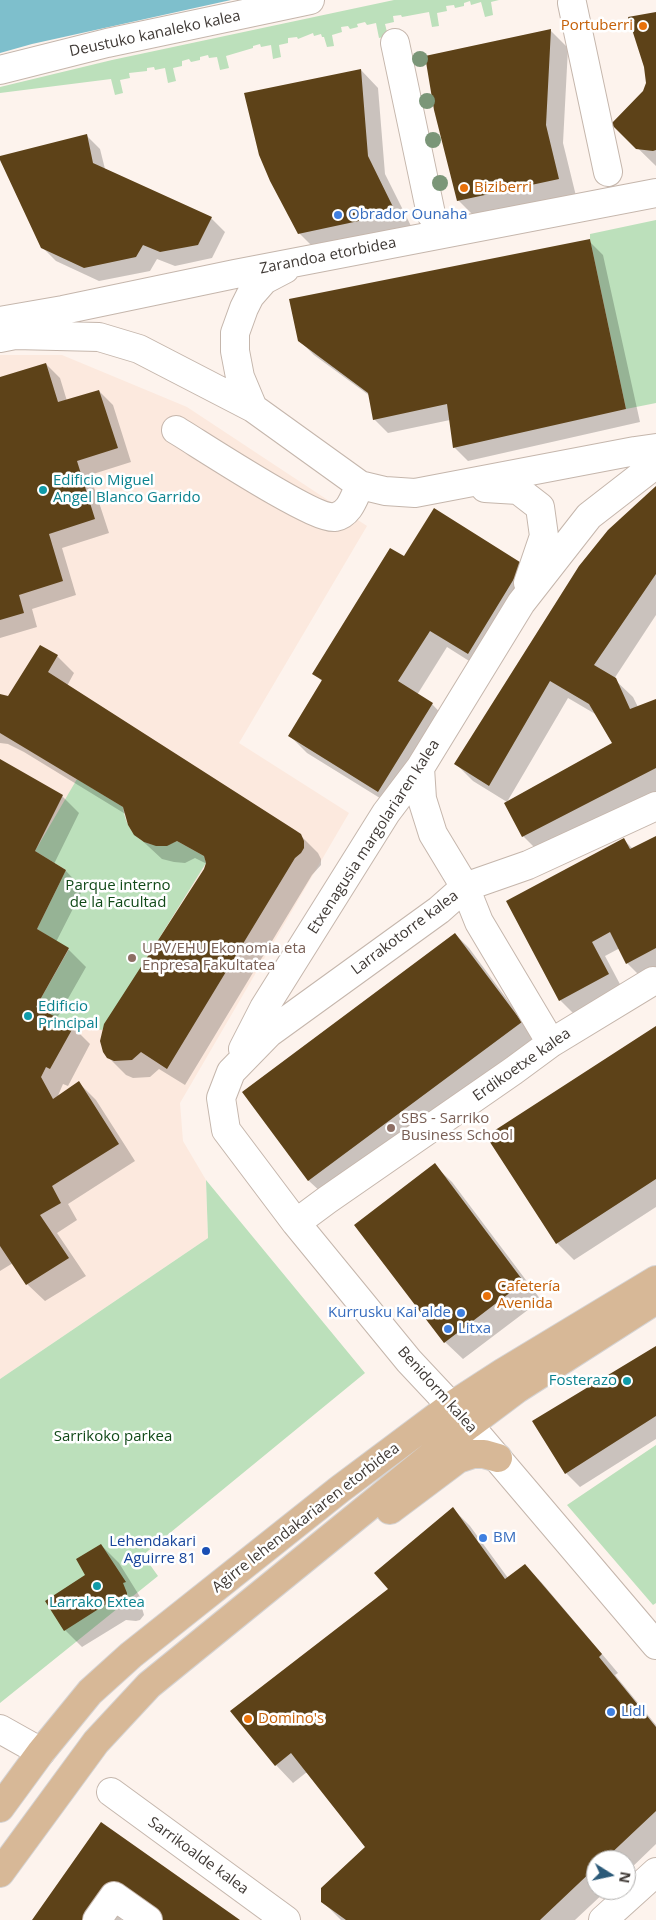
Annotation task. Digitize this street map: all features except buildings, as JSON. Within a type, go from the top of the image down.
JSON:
[{"type":"main road","name":"Agirre lehendakariaren etorbidea","points":[[0,1873],[96,1742],[149,1685],[357,1514],[502,1372],[656,1280]]},
{"type":"main road","name":"Agirre lehendakariaren etorbidea","points":[[0,1808],[41,1752],[90,1692],[131,1655],[340,1489],[460,1415],[517,1389],[656,1300]]},
{"type":"main road","name":"Agirre lehendakariaren etorbidea","points":[[357,1514],[386,1513],[458,1459],[473,1454],[484,1454],[498,1458]]},
{"type":"street","name":"Deustuko kanaleko kalea","points":[[0,70],[107,43],[310,0]]},
{"type":"street","points":[[572,3],[608,172]]},
{"type":"street","points":[[395,43],[431,214]]},
{"type":"street","name":"Zarandoa etorbidea","points":[[0,321],[656,193]]},
{"type":"street","points":[[253,408],[240,377],[235,351],[235,333],[244,308],[264,280],[295,263]]},
{"type":"street","name":"Etxenagusia margolariaren kalea","points":[[0,338],[24,335],[99,337],[140,349],[253,408],[360,485],[385,491],[414,493],[656,448]]},
{"type":"street","points":[[176,430],[297,503],[324,516],[336,517],[349,509],[360,485]]},
{"type":"street","name":"Etxenagusia margolariaren kalea","points":[[231,1072],[269,1000],[386,813],[420,768],[522,603],[590,516],[656,464]]},
{"type":"street","name":"Etxenagusia margolariaren kalea","points":[[454,486],[518,490],[540,507],[544,536],[522,603]]},
{"type":"street","points":[[420,768],[422,799],[433,834],[465,887],[479,922],[551,1043]]},
{"type":"street","name":"Larrakotorre kalea","points":[[226,1130],[221,1098],[231,1072],[268,1033],[439,910],[465,887],[528,865],[656,806]]},
{"type":"street","name":"Erdikoetxe kalea","points":[[296,1223],[514,1072],[551,1043],[653,981]]},
{"type":"street","name":"Benidorm kalea","points":[[226,1130],[296,1223],[409,1361],[498,1458],[656,1645]]},
{"type":"street","points":[[0,1729],[41,1752]]},
{"type":"street","name":"Sarrikoalde kalea","points":[[111,1792],[286,1920]]},
{"type":"street","points":[[603,1920],[656,1872]]},
{"type":"street","points":[[97,1920],[114,1896],[148,1920]]},
{"type":"shaded area","name":"UPV/EHU Ekonomia eta Enpresa Fakultatea","points":[[0,355],[62,355],[187,407],[367,526],[239,743],[349,813],[180,1103],[183,1141],[206,1180],[208,1238],[0,1379]]},
{"type":"green space","points":[[394,0],[499,0],[491,2],[493,15],[485,17],[481,2],[471,5],[470,1],[464,3],[464,6],[455,8],[454,5],[446,6],[447,11],[437,13],[439,26],[432,27],[429,12],[402,17],[401,15],[393,16],[394,22],[385,24],[388,36],[379,38],[376,23],[367,25],[365,22],[357,24],[358,27],[350,29],[348,26],[341,27],[342,32],[332,35],[334,46],[327,47],[321,34],[314,36],[313,33],[298,39],[297,37],[288,38],[288,43],[279,45],[281,57],[273,59],[271,45],[261,47],[260,44],[226,56],[229,68],[220,70],[217,57],[209,58],[208,55],[200,57],[200,60],[191,62],[189,59],[182,61],[182,66],[173,68],[176,81],[168,83],[165,68],[155,70],[154,67],[147,68],[147,71],[129,73],[130,78],[120,80],[123,93],[115,95],[111,79],[0,93],[0,87],[112,60]]},
{"type":"green space","points":[[656,220],[656,403],[626,409],[590,234]]},
{"type":"green space","name":"Parque interno de la Facultad","points":[[77,779],[123,807],[129,826],[141,840],[149,844],[158,845],[177,841],[204,856],[206,863],[102,1030],[74,1026],[36,1007],[69,949],[37,929],[66,870],[35,851]]},
{"type":"green space","name":"Sarrikoko parkea","points":[[206,1180],[365,1373],[143,1555],[158,1576],[0,1703],[0,1379],[208,1238]]},
{"type":"green space","points":[[656,1445],[656,1603],[653,1605],[567,1505]]},
{"type":"water","points":[[0,0],[231,0],[32,44],[0,53]]},
{"type":"place","name":"Portuberri","points":[[643,26]]},
{"type":"place","name":"Biziberri","points":[[464,188]]},
{"type":"place","name":"Obrador Ounaha","points":[[338,215]]},
{"type":"place","name":"Edificio Miguel Angel Blanco Garrido","points":[[43,490]]},
{"type":"place","name":"UPV/EHU Ekonomia eta Enpresa Fakultatea","points":[[132,958]]},
{"type":"place","name":"Edificio Principal","points":[[28,1016]]},
{"type":"place","name":"SBS - Sarriko Business School","points":[[391,1128]]},
{"type":"place","name":"Cafetería Avenida","points":[[487,1296]]},
{"type":"place","name":"Kurrusku Kai alde","points":[[461,1313]]},
{"type":"place","name":"Litxa","points":[[448,1329]]},
{"type":"place","name":"Fosterazo","points":[[627,1381]]},
{"type":"place","name":"BM","points":[[483,1538]]},
{"type":"place","name":"Lehendakari Aguirre 81","points":[[206,1551]]},
{"type":"place","name":"Larrako Extea","points":[[97,1586]]},
{"type":"place","name":"Lidl","points":[[611,1712]]},
{"type":"place","name":"Domino's","points":[[248,1719]]}]
